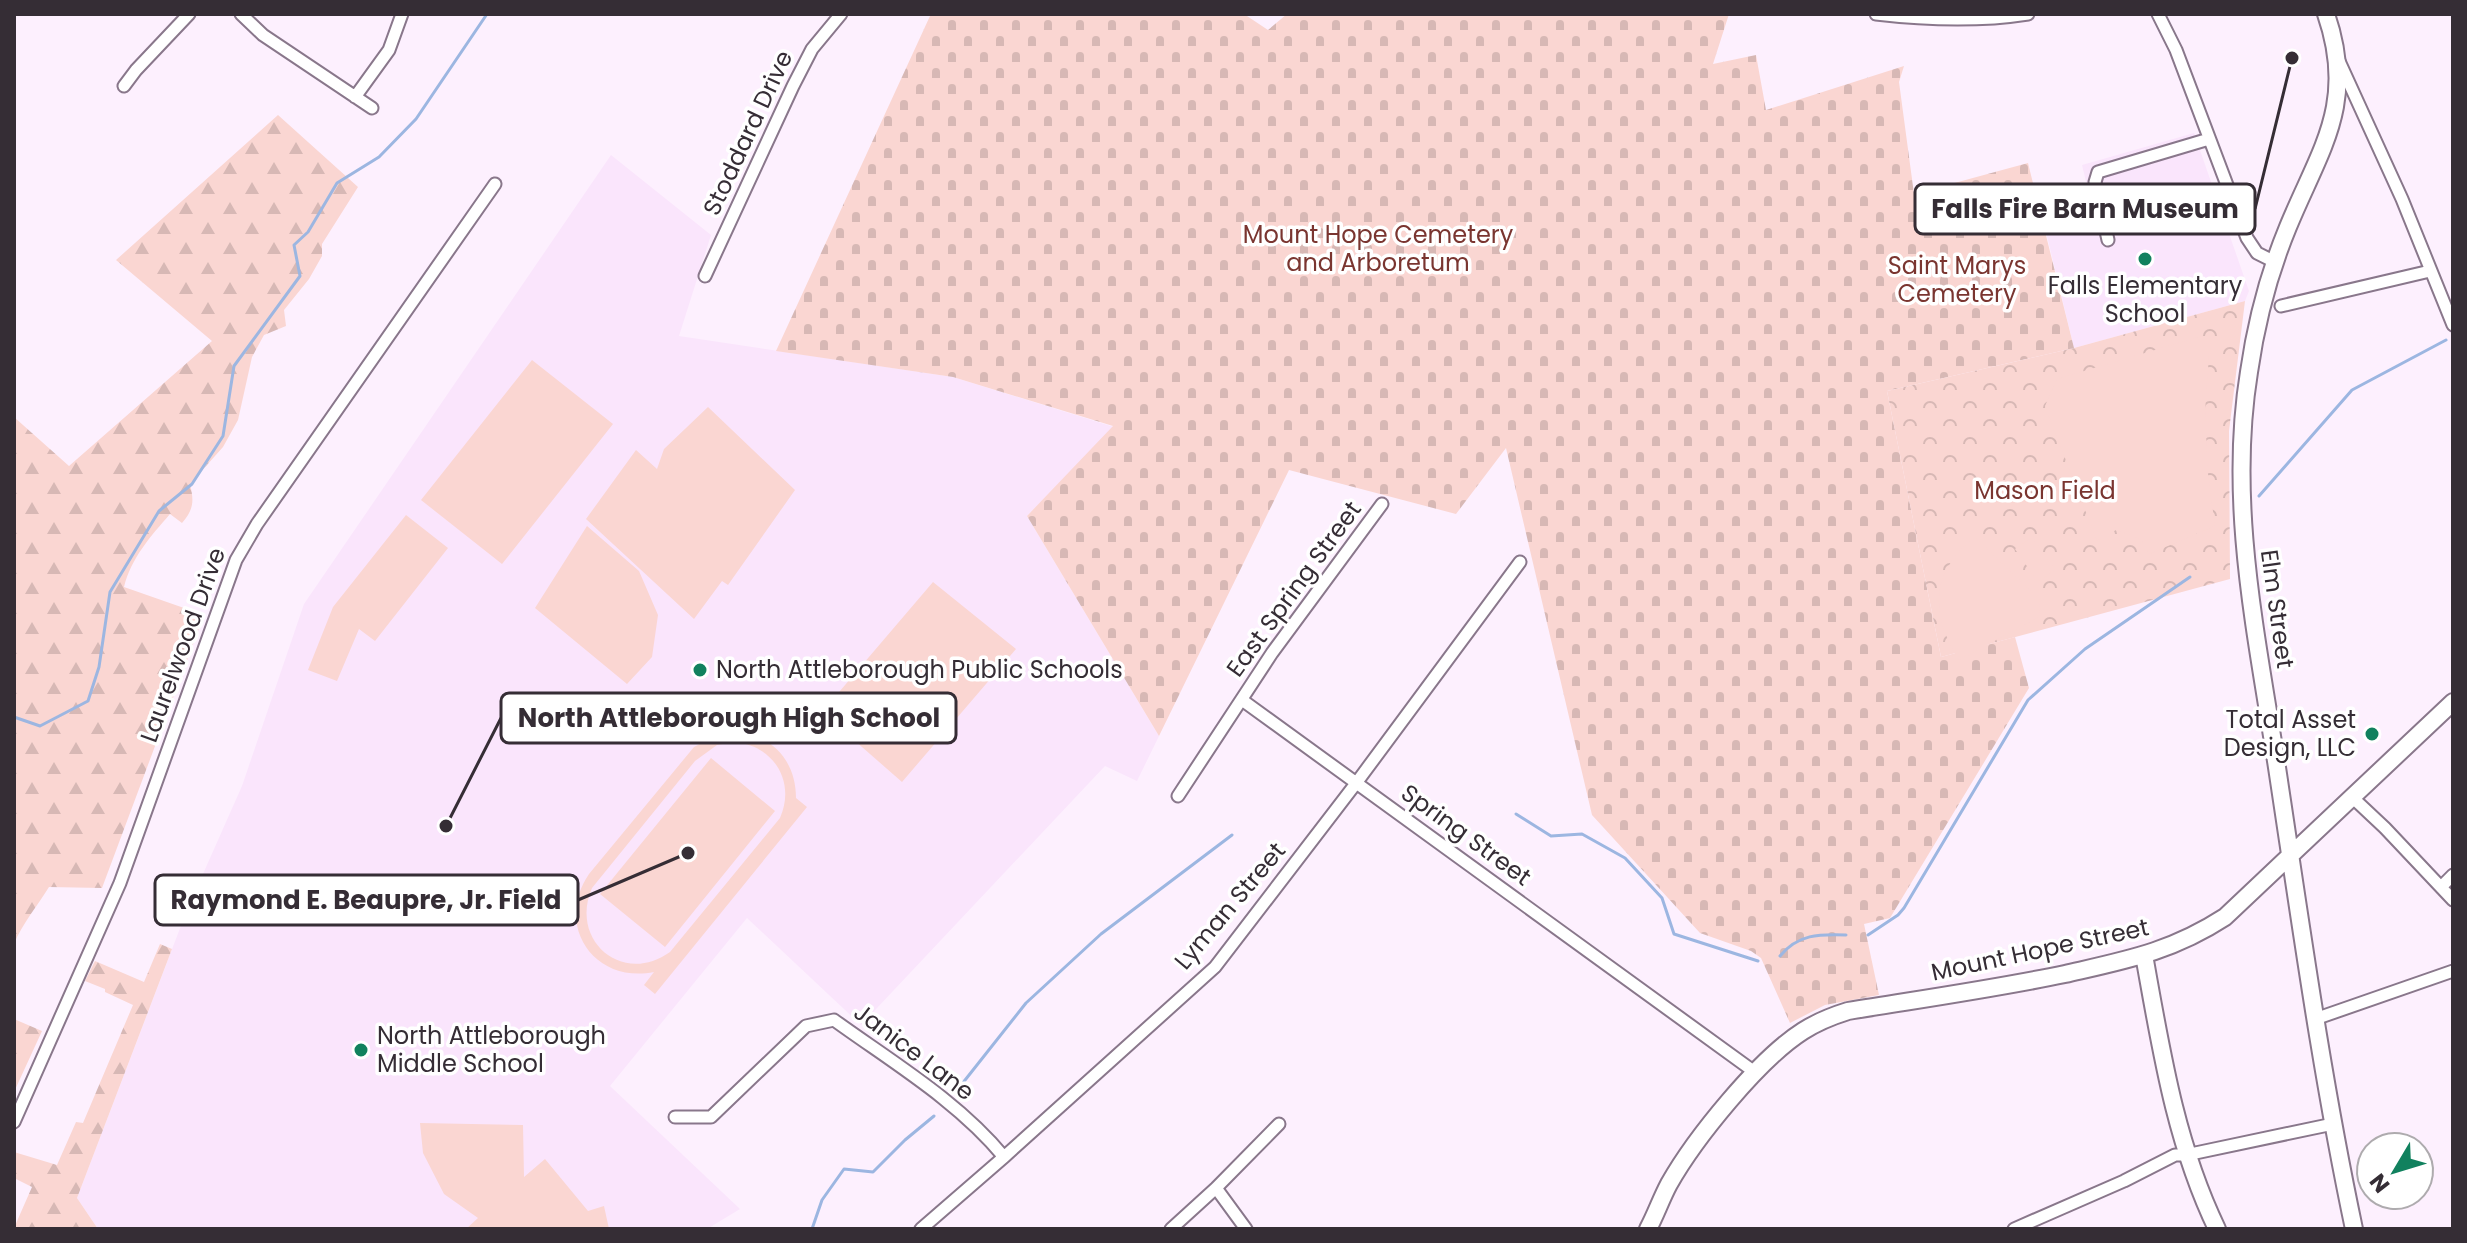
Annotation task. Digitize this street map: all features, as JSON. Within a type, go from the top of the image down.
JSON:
[{"type":"street","points":[[124,86],[189,14]]},
{"type":"street","points":[[241,14],[263,35],[372,108]]},
{"type":"street","points":[[355,97],[389,50],[402,14]]},
{"type":"street","name":"Stoddard Drive","points":[[705,276],[812,49],[841,14]]},
{"type":"street","points":[[1876,14],[1944,20],[2028,14]]},
{"type":"street","points":[[2158,14],[2176,50],[2247,238],[2257,253],[2275,262]]},
{"type":"street","name":"Elm Street","points":[[2326,14],[2335,52],[2338,90],[2333,121],[2324,151],[2287,229],[2262,309],[2242,425],[2241,490],[2244,553],[2290,857],[2333,1124],[2354,1229]]},
{"type":"street","points":[[2335,52],[2364,113],[2453,325]]},
{"type":"street","points":[[2108,240],[2095,182],[2098,172],[2209,139]]},
{"type":"street","name":"Laurelwood Drive","points":[[14,1122],[120,883],[240,551],[495,184]]},
{"type":"street","points":[[2281,306],[2430,271]]},
{"type":"street","name":"East Spring Street","points":[[1242,700],[1272,653],[1382,504]]},
{"type":"street","name":"Lyman Street","points":[[921,1229],[1215,967],[1520,562]]},
{"type":"street","points":[[1178,796],[1242,700]]},
{"type":"street","name":"Spring Street","points":[[1242,700],[1756,1073]]},
{"type":"street","name":"Mount Hope Street","points":[[1648,1229],[1669,1185],[1707,1129],[1756,1073],[1801,1032],[1824,1019],[1848,1011],[2037,980],[2144,955],[2196,936],[2225,917],[2453,702]]},
{"type":"street","points":[[2352,797],[2453,900]]},
{"type":"street","points":[[2441,887],[2453,875]]},
{"type":"street","points":[[2144,955],[2186,1155],[2217,1229]]},
{"type":"street","points":[[2315,1019],[2453,971]]},
{"type":"street","name":"Janice Lane","points":[[675,1117],[711,1117],[806,1026],[834,1020],[956,1108],[992,1141],[1004,1157]]},
{"type":"street","points":[[1171,1229],[1279,1124]]},
{"type":"street","points":[[2014,1229],[2175,1155],[2333,1124]]},
{"type":"street","points":[[1216,1188],[1246,1229]]},
{"type":"shaded area","name":"Falls Elementary School","points":[[2194,133],[2249,291],[2245,301],[2074,348],[2045,228],[2094,215],[2082,165]]},
{"type":"shaded area","name":"North Attleborough Public Schools","points":[[611,155],[711,235],[679,336],[953,377],[1114,427],[1027,516],[1159,736],[1137,781],[1105,766],[861,1025],[747,918],[610,1086],[740,1209],[707,1229],[98,1229],[77,1198],[187,910],[242,786],[304,604]]},
{"type":"green space","name":"Mount Hope Cemetery and Arboretum","points":[[1244,14],[1268,30],[1287,14],[1729,14],[1713,64],[1756,55],[1766,110],[1904,66],[1899,82],[1914,194],[2028,163],[2074,348],[1887,391],[1941,657],[2015,637],[2029,688],[1890,918],[1864,924],[1879,995],[1825,1005],[1790,1023],[1761,958],[1751,951],[1700,933],[1592,815],[1506,448],[1456,514],[1289,470],[1159,736],[1027,516],[1113,426],[953,377],[776,351],[930,16]]},
{"type":"green space","points":[[278,115],[358,187],[322,244],[322,256],[309,279],[284,310],[286,326],[264,335],[252,357],[238,420],[223,447],[190,484],[192,500],[189,513],[182,523],[170,514],[142,548],[127,576],[124,587],[204,615],[102,888],[49,887],[14,944],[14,417],[69,466],[212,341],[116,260]]},
{"type":"green space","name":"Mason Field","points":[[2245,301],[2229,431],[2230,579],[1941,657],[1887,391],[2074,348]]},
{"type":"green space","points":[[2202,336],[2209,354],[2205,412],[2208,474],[2215,526],[2149,554],[2141,539],[2116,530],[2097,541],[2045,406],[2057,379]]},
{"type":"green space","points":[[532,360],[613,424],[502,564],[421,500]]},
{"type":"green space","points":[[708,407],[795,490],[728,585],[722,581],[694,619],[586,519],[636,450],[657,469],[664,449]]},
{"type":"green space","points":[[406,515],[448,548],[375,641],[359,629],[337,681],[308,670],[333,607]]},
{"type":"green space","points":[[587,526],[639,571],[658,615],[652,657],[627,684],[535,608]]},
{"type":"green space","points":[[1975,537],[2040,600],[2039,617],[1959,660],[1943,626],[1939,594],[1949,565]]},
{"type":"green space","points":[[2032,537],[2055,570],[2038,582],[2015,549]]},
{"type":"green space","points":[[933,582],[1016,649],[902,782],[822,712]]},
{"type":"green space","points":[[721,733],[753,735],[774,747],[788,764],[796,798],[807,807],[655,994],[644,985],[654,972],[633,973],[614,969],[598,960],[586,947],[578,931],[576,913],[579,893],[589,874],[694,747]],"holes":[[[734,742],[748,745],[770,758],[783,779],[784,805],[780,818],[670,952],[652,961],[635,964],[619,961],[605,953],[594,941],[588,925],[587,907],[592,888],[695,761],[717,745]]]},
{"type":"green space","points":[[711,758],[775,811],[665,947],[600,894]]},
{"type":"green space","points":[[160,944],[172,949],[77,1198],[98,1229],[14,1228],[32,1187],[14,1178],[14,1152],[57,1165],[76,1122],[83,1123],[133,1005],[85,981],[95,961],[144,982]]},
{"type":"green space","points":[[14,1019],[42,1031],[14,1092]]},
{"type":"green space","points":[[420,1123],[523,1125],[524,1177],[545,1159],[588,1211],[604,1206],[609,1229],[466,1229],[478,1218],[444,1194],[423,1153]]},
{"type":"waterway","points":[[14,717],[40,726],[88,701],[99,667],[110,592],[159,511],[192,484],[223,436],[234,366],[300,276],[294,245],[308,232],[337,183],[379,157],[416,119],[487,14]]},
{"type":"waterway","points":[[2259,496],[2352,390],[2446,340]]},
{"type":"waterway","points":[[1868,935],[1904,908],[2028,700],[2085,649],[2190,577]]},
{"type":"waterway","points":[[1516,814],[1551,836],[1582,834],[1625,858],[1662,898],[1674,934],[1758,961]]},
{"type":"waterway","points":[[958,1089],[1026,1003],[1101,934],[1232,835]]},
{"type":"waterway","points":[[1780,956],[1802,939],[1846,935]]},
{"type":"waterway","points":[[812,1229],[822,1200],[844,1169],[873,1172],[934,1116]]},
{"type":"place","name":"Falls Fire Barn Museum","points":[[2292,58]]},
{"type":"place","name":"Falls Elementary School","points":[[2145,259]]},
{"type":"place","name":"North Attleborough Public Schools","points":[[700,670]]},
{"type":"place","name":"Total Asset Design, LLC","points":[[2372,734]]},
{"type":"place","name":"North Attleborough High School","points":[[446,826]]},
{"type":"place","name":"Raymond E. Beaupre, Jr. Field","points":[[688,853]]},
{"type":"place","name":"North Attleborough Middle School","points":[[361,1050]]},
{"type":"park label","name":"Saint Marys Cemetery","points":[[1957,280]]}]
